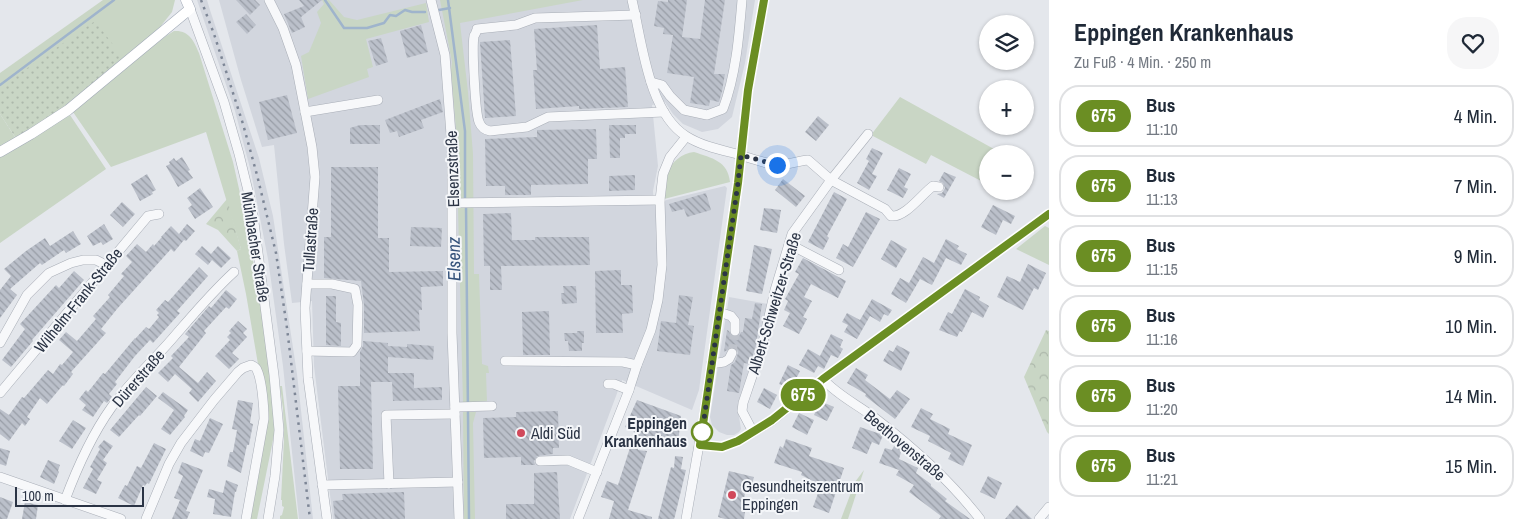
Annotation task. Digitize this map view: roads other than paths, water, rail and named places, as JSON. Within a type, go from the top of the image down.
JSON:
[{"type":"main road","points":[[0,152],[68,110],[188,4]]},
{"type":"street","name":"Tullastraße","points":[[269,0],[283,28],[296,65],[312,147],[315,177],[305,308],[308,378],[327,519]]},
{"type":"street","name":"Elsenzstraße","points":[[431,0],[445,55],[452,148],[452,334],[458,409],[458,519]]},
{"type":"street","points":[[651,82],[662,85],[684,110],[707,115],[723,109],[729,95],[738,44],[742,0]]},
{"type":"street","points":[[686,519],[700,445],[738,183],[748,90],[764,0]]},
{"type":"street","points":[[635,1],[643,54],[651,82],[664,112],[675,127],[686,137],[709,147],[777,165],[808,160],[831,180],[885,210],[891,216],[896,217],[903,214],[924,192],[934,186],[939,187]]},
{"type":"street","name":"Mühlbacher Straße","points":[[188,4],[224,102],[252,207],[278,407],[278,454],[269,519]]},
{"type":"street","points":[[636,15],[535,18],[516,25],[477,29],[474,36],[474,52],[479,123],[484,130],[490,132],[527,127],[548,117],[664,112]]},
{"type":"street","points":[[305,112],[378,100]]},
{"type":"street","name":"Albert-Schweitzer-Straße","points":[[753,432],[742,411],[743,404],[762,346],[775,290],[792,234],[831,180],[868,134]]},
{"type":"street","points":[[578,519],[651,330],[658,300],[662,265],[660,200],[663,174],[670,157],[686,137]]},
{"type":"street","points":[[453,203],[660,200]]},
{"type":"street","name":"Wilhelm-Frank-Straße","points":[[0,393],[4,383],[148,216],[159,214]]},
{"type":"street","points":[[700,445],[722,447],[738,441],[772,420],[823,379],[1049,214]]},
{"type":"street","points":[[789,244],[839,270]]},
{"type":"street","points":[[0,343],[28,295],[49,273],[83,260],[96,260],[106,265]]},
{"type":"street","name":"Dürerstraße","points":[[65,500],[79,463],[112,408],[234,272]]},
{"type":"street","points":[[307,284],[332,284],[355,289],[358,305],[357,345],[352,352],[307,351]]},
{"type":"street","points":[[719,312],[731,316],[735,321],[735,331]]},
{"type":"street","points":[[711,364],[724,362],[729,359],[732,353]]},
{"type":"street","points":[[505,361],[623,362],[637,365]]},
{"type":"street","points":[[146,519],[169,464],[181,443],[214,400],[238,372],[247,366],[254,367],[258,372],[264,414],[246,519]]},
{"type":"street","name":"Beethovenstraße","points":[[823,379],[831,388],[873,416],[913,448],[966,500],[980,519]]},
{"type":"street","points":[[608,384],[614,384],[629,390]]},
{"type":"street","points":[[389,484],[386,415],[492,406]]},
{"type":"street","points":[[540,461],[568,460],[597,472]]},
{"type":"street","points":[[0,477],[121,519]]},
{"type":"street","points":[[322,486],[458,482]]},
{"type":"street","points":[[1039,519],[1049,507]]},
{"type":"waterway","points":[[0,85],[114,0]]},
{"type":"waterway","points":[[325,0],[344,28],[367,28],[384,23],[390,15],[396,16],[405,10],[425,12]]},
{"type":"waterway","name":"Elsenz","points":[[448,0],[465,131],[465,200]]},
{"type":"waterway","points":[[439,10],[450,8]]},
{"type":"waterway","name":"Elsenz","points":[[466,205],[469,519]]},
{"type":"tunnel","points":[[732,353],[735,331]]},
{"type":"railway","points":[[201,0],[243,124],[276,253],[310,519]]},
{"type":"place","name":"Eppingen Krankenhaus","points":[[702,432]]},
{"type":"place","name":"Aldi Süd","points":[[521,433]]},
{"type":"place","name":"Gesundheitszentrum Eppingen","points":[[732,495]]}]
